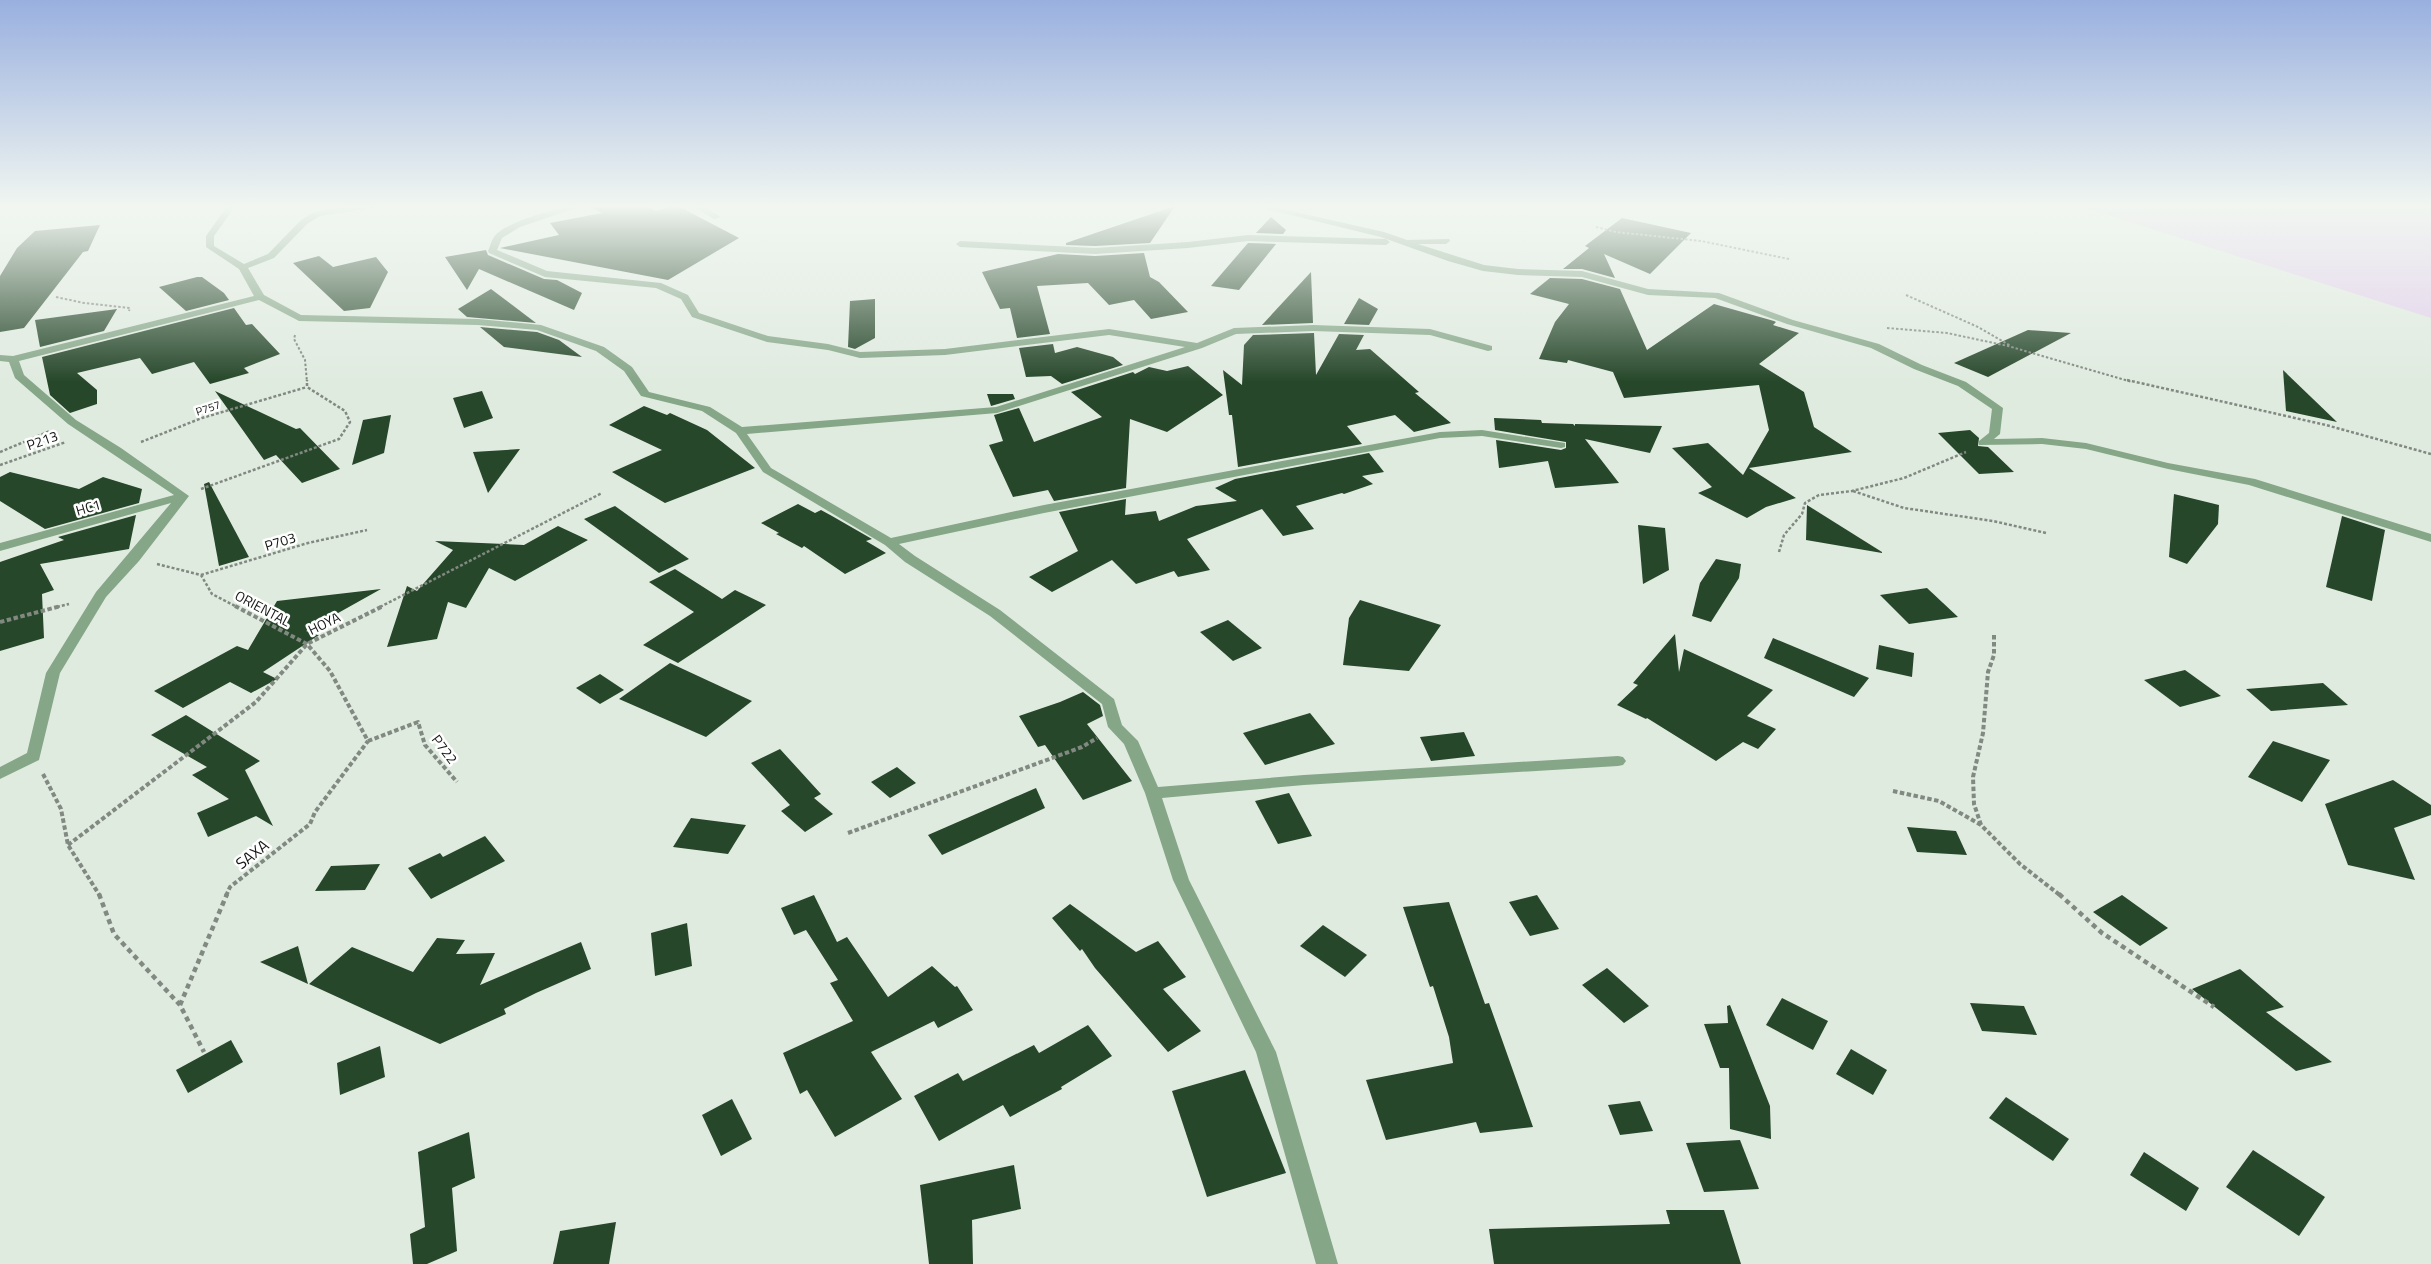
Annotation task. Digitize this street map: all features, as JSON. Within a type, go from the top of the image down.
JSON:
[{"type":"street","points":[[238,264],[243,267],[260,297],[299,318],[478,322],[538,327],[600,349],[628,369],[645,394],[706,409],[740,432],[767,470],[890,542],[910,559],[995,613],[1109,702],[1114,727],[1130,741],[1153,793],[1181,880],[1266,1052],[1327,1264]]},
{"type":"street","points":[[243,267],[251,264]]},
{"type":"street","points":[[522,264],[545,274],[658,285],[686,297],[695,315],[767,339],[828,347],[860,355],[945,352],[1109,332],[1198,346]]},
{"type":"street","points":[[1470,264],[1483,268],[1518,272],[1582,274],[1648,292],[1716,295],[1790,322],[1874,346],[1918,367],[1962,384],[1998,408],[1994,434],[1983,443]]},
{"type":"street","points":[[0,358],[13,359],[260,297]]},
{"type":"street","points":[[740,432],[997,410],[1198,346],[1234,331],[1313,328],[1430,332],[1488,348]]},
{"type":"street","points":[[0,774],[34,756],[52,673],[101,596],[183,496],[117,450],[72,422],[18,376],[13,359]]},
{"type":"street","points":[[890,542],[1044,508],[1440,435],[1482,433],[1561,444]]},
{"type":"street","points":[[1983,443],[2042,441],[2086,446],[2168,466],[2251,482],[2431,538]]},
{"type":"street","name":"HC1","points":[[0,547],[183,496]]},
{"type":"street","points":[[1153,793],[1304,780],[1618,761]]},
{"type":"path","points":[[1906,295],[1978,327],[2014,348]]},
{"type":"path","points":[[56,298],[130,308],[126,318],[144,326]]},
{"type":"path","points":[[183,496],[339,439],[350,422],[345,411],[306,387],[305,360],[294,338],[299,318]]},
{"type":"path","points":[[1884,328],[1948,333],[2014,348],[2120,380],[2326,426],[2431,454]]},
{"type":"path","name":"P757","points":[[117,450],[202,418],[306,387]]},
{"type":"path","points":[[0,452],[72,422]]},
{"type":"path","name":"P213","points":[[0,465],[90,433]]},
{"type":"path","points":[[1779,552],[1784,535],[1802,514],[1805,503],[1820,495],[1852,491],[1922,472],[1983,443]]},
{"type":"path","points":[[1852,491],[1894,507],[1992,521],[2046,533]]},
{"type":"path","name":"HOYA","points":[[68,845],[256,702],[307,644],[390,604],[602,492]]},
{"type":"path","name":"P703","points":[[201,575],[308,543],[366,530]]},
{"type":"path","points":[[134,558],[201,575]]},
{"type":"path","name":"ORIENTAL","points":[[201,575],[212,594],[307,644],[330,671],[368,741]]},
{"type":"path","points":[[0,622],[101,596]]},
{"type":"path","points":[[1981,825],[1974,804],[1973,777],[1983,734],[1988,672],[1994,655],[1994,635]]},
{"type":"path","name":"P722","points":[[368,741],[418,722],[424,745],[457,782]]},
{"type":"path","points":[[848,833],[1082,746],[1114,727]]},
{"type":"path","name":"SAXA","points":[[180,1005],[230,887],[310,824],[315,812],[368,741]]},
{"type":"path","points":[[34,756],[61,809],[68,845],[97,888],[114,934],[180,1005],[204,1052]]},
{"type":"path","points":[[1894,791],[1939,802],[1981,825],[2020,864],[2064,898],[2102,933],[2214,1007]]},
{"type":"shaded area","points":[[2262,264],[2431,264],[2431,318]]},
{"type":"building","points":[[7,264],[74,264],[24,328],[0,332],[0,276]]},
{"type":"building","points":[[294,264],[329,264],[333,267],[346,264],[382,264],[388,272],[370,308],[344,311]]},
{"type":"building","points":[[450,264],[509,264],[544,279],[557,280],[582,293],[574,310],[479,269],[467,290]]},
{"type":"building","points":[[584,264],[695,264],[668,280]]},
{"type":"building","points":[[1016,264],[1147,264],[1150,277],[1159,282],[1188,312],[1151,319],[1134,300],[1109,305],[1088,283],[1037,286],[1050,334],[1017,338],[1010,308],[1000,309],[982,272]]},
{"type":"building","points":[[1230,264],[1260,264],[1239,290],[1211,286]]},
{"type":"building","points":[[1569,264],[1609,264],[1615,278],[1582,269],[1563,269]]},
{"type":"building","points":[[1627,264],[1660,264],[1650,274]]},
{"type":"building","points":[[1311,272],[1313,323],[1262,325]]},
{"type":"building","points":[[202,277],[224,293],[229,300],[186,311],[159,287]]},
{"type":"building","points":[[1550,278],[1582,279],[1620,289],[1647,350],[1714,304],[1774,321],[1776,322],[1773,325],[1799,333],[1759,364],[1804,392],[1814,427],[1852,452],[1749,468],[1796,498],[1766,507],[1747,518],[1698,493],[1712,487],[1672,448],[1708,443],[1743,475],[1769,430],[1759,385],[1624,398],[1613,372],[1568,360],[1567,363],[1539,359],[1555,322],[1569,304],[1530,294]]},
{"type":"building","points":[[491,289],[536,323],[467,317],[458,309]]},
{"type":"building","points":[[1359,298],[1378,309],[1369,325],[1344,324]]},
{"type":"building","points":[[875,299],[875,338],[855,349],[848,347],[850,301]]},
{"type":"building","points":[[234,308],[246,325],[252,324],[280,354],[244,368],[249,373],[210,384],[194,362],[152,374],[140,358],[77,373],[97,390],[97,404],[70,413],[50,395],[42,357]]},
{"type":"building","points":[[117,309],[104,331],[40,347],[35,320]]},
{"type":"building","points":[[480,327],[537,332],[559,340],[582,357],[504,347]]},
{"type":"building","points":[[2028,330],[2071,333],[1988,377],[1954,363]]},
{"type":"building","points":[[1314,333],[1316,375],[1339,334],[1364,335],[1356,350],[1370,349],[1419,392],[1415,393],[1451,423],[1414,432],[1395,415],[1347,426],[1362,444],[1238,467],[1232,415],[1229,415],[1223,370],[1242,385],[1244,345],[1253,335]]},
{"type":"building","points":[[1053,344],[1055,353],[1077,347],[1113,357],[1123,365],[1062,384],[1051,376],[1026,377],[1019,348]]},
{"type":"building","points":[[1188,366],[1223,395],[1167,432],[1130,419],[1126,488],[1054,501],[1048,490],[1013,497],[989,445],[1003,441],[994,415],[1019,408],[1034,442],[1102,417],[1071,392],[1133,372],[1135,374],[1149,367],[1167,371]]},
{"type":"building","points":[[2283,370],[2337,422],[2286,411]]},
{"type":"building","points":[[215,391],[296,429],[300,428],[340,469],[302,483],[276,455],[264,460]]},
{"type":"building","points":[[482,391],[493,418],[464,428],[453,398]]},
{"type":"building","points":[[987,394],[1013,394],[1015,399],[991,406]]},
{"type":"building","points":[[644,406],[667,415],[670,413],[707,430],[755,468],[665,503],[612,472],[662,450],[609,425]]},
{"type":"building","points":[[391,415],[384,453],[352,465],[363,420]]},
{"type":"building","points":[[1494,418],[1541,420],[1542,423],[1573,424],[1575,426],[1575,424],[1662,426],[1650,453],[1585,439],[1619,483],[1555,488],[1548,461],[1499,468],[1496,440],[1561,450],[1566,448],[1566,442],[1495,430]]},
{"type":"building","points":[[1970,430],[1979,438],[1978,446],[1988,447],[2014,472],[1979,474],[1938,433]]},
{"type":"building","points":[[520,449],[488,493],[473,452]]},
{"type":"building","points":[[1369,453],[1384,472],[1362,476],[1373,484],[1344,494],[1296,506],[1314,529],[1283,536],[1262,509],[1187,539],[1210,570],[1178,577],[1174,571],[1136,584],[1112,560],[1052,592],[1029,577],[1078,551],[1059,512],[1126,499],[1125,515],[1156,511],[1159,521],[1196,506],[1237,501],[1215,488],[1235,479]]},
{"type":"building","points":[[10,472],[79,489],[103,477],[142,489],[139,503],[45,529],[0,501],[0,477]]},
{"type":"building","points":[[209,482],[249,557],[219,566],[204,484]]},
{"type":"building","points":[[2174,494],[2219,505],[2218,524],[2187,564],[2169,557]]},
{"type":"building","points":[[798,504],[815,513],[821,510],[832,516],[872,539],[866,541],[886,553],[845,574],[804,546],[802,548],[776,534],[779,533],[761,523]]},
{"type":"building","points":[[1807,505],[1882,552],[1882,553],[1806,540]]},
{"type":"building","points":[[615,506],[689,559],[659,573],[584,519]]},
{"type":"building","points":[[136,515],[129,549],[40,564],[54,590],[42,594],[44,638],[0,651],[0,562],[64,540],[58,537]]},
{"type":"building","points":[[2342,516],[2385,530],[2372,601],[2326,587]]},
{"type":"building","points":[[1638,525],[1665,528],[1669,570],[1643,584]]},
{"type":"building","points":[[558,526],[588,540],[515,581],[489,568],[466,608],[448,602],[437,639],[387,647],[407,586],[417,591],[453,550],[435,541],[524,545]]},
{"type":"building","points":[[1716,559],[1741,564],[1739,578],[1711,622],[1692,616],[1700,583]]},
{"type":"building","points":[[675,569],[722,599],[735,590],[766,605],[678,663],[643,645],[694,612],[649,582]]},
{"type":"building","points":[[1927,588],[1958,617],[1909,624],[1880,595]]},
{"type":"building","points":[[381,589],[306,631],[319,635],[263,672],[277,679],[251,693],[230,682],[183,708],[154,691],[237,646],[248,650],[277,601]]},
{"type":"building","points":[[1360,600],[1441,625],[1409,671],[1343,665],[1349,618]]},
{"type":"building","points":[[1228,620],[1262,648],[1233,661],[1200,632]]},
{"type":"building","points":[[1675,634],[1679,672],[1684,649],[1773,690],[1747,716],[1776,729],[1758,749],[1743,742],[1716,761],[1647,718],[1617,705],[1638,685],[1633,683]]},
{"type":"building","points":[[1773,638],[1869,678],[1854,697],[1764,658]]},
{"type":"building","points":[[1879,645],[1914,653],[1912,677],[1876,669]]},
{"type":"building","points":[[670,663],[752,701],[706,737],[619,699]]},
{"type":"building","points":[[2185,670],[2221,696],[2180,707],[2144,680]]},
{"type":"building","points":[[600,674],[624,690],[600,704],[576,688]]},
{"type":"building","points":[[2323,683],[2348,705],[2271,711],[2246,689]]},
{"type":"building","points":[[1083,692],[1100,705],[1103,716],[1087,724],[1132,781],[1083,800],[1045,745],[1038,747],[1019,716]]},
{"type":"building","points":[[1310,713],[1335,744],[1265,765],[1243,733]]},
{"type":"building","points":[[186,715],[260,761],[245,770],[273,826],[256,816],[208,837],[197,813],[229,799],[192,775],[207,767],[151,735]]},
{"type":"building","points":[[1464,732],[1475,756],[1431,761],[1420,737]]},
{"type":"building","points":[[2273,741],[2330,760],[2302,802],[2248,777]]},
{"type":"building","points":[[780,749],[821,794],[814,798],[833,814],[805,832],[781,811],[790,805],[751,763]]},
{"type":"building","points":[[897,767],[916,783],[890,798],[871,782]]},
{"type":"building","points":[[2393,780],[2431,805],[2431,815],[2394,828],[2415,880],[2348,865],[2325,804]]},
{"type":"building","points":[[1036,788],[1045,808],[942,855],[928,835]]},
{"type":"building","points":[[1289,793],[1312,836],[1278,844],[1255,801]]},
{"type":"building","points":[[691,818],[746,825],[728,854],[673,847]]},
{"type":"building","points":[[1907,827],[1956,831],[1967,855],[1917,852]]},
{"type":"building","points":[[485,836],[505,861],[431,899],[408,868],[440,853],[443,857]]},
{"type":"building","points":[[380,864],[365,890],[315,891],[331,866]]},
{"type":"building","points":[[814,895],[837,942],[847,937],[888,997],[932,966],[955,987],[957,986],[973,1010],[938,1028],[934,1021],[871,1052],[902,1099],[835,1137],[807,1090],[800,1094],[783,1053],[853,1021],[830,983],[838,980],[806,930],[794,935],[781,908]]},
{"type":"building","points":[[1537,895],[1559,929],[1530,936],[1509,902]]},
{"type":"building","points":[[2122,895],[2168,928],[2140,946],[2093,912]]},
{"type":"building","points":[[1449,902],[1485,1004],[1489,1003],[1533,1127],[1480,1133],[1476,1122],[1386,1140],[1366,1080],[1453,1063],[1449,1037],[1433,986],[1430,987],[1403,907]]},
{"type":"building","points":[[1070,904],[1136,952],[1158,941],[1186,977],[1163,989],[1201,1031],[1168,1052],[1095,968],[1082,949],[1080,951],[1052,918]]},
{"type":"building","points":[[687,923],[692,966],[655,976],[651,933]]},
{"type":"building","points":[[1323,925],[1367,955],[1345,977],[1300,946]]},
{"type":"building","points":[[437,938],[465,940],[456,954],[495,953],[480,985],[581,942],[591,969],[536,993],[504,1009],[506,1014],[440,1044],[309,984],[352,947],[413,972]]},
{"type":"building","points":[[298,946],[308,984],[260,962]]},
{"type":"building","points":[[1607,968],[1649,1006],[1624,1023],[1582,985]]},
{"type":"building","points":[[2240,969],[2284,1007],[2266,1012],[2332,1062],[2296,1071],[2192,989]]},
{"type":"building","points":[[1782,998],[1828,1021],[1813,1050],[1766,1025]]},
{"type":"building","points":[[1970,1003],[2024,1006],[2037,1035],[1982,1031]]},
{"type":"building","points":[[1730,1005],[1770,1106],[1771,1139],[1730,1129],[1729,1068],[1720,1068],[1704,1024],[1728,1023],[1727,1006]]},
{"type":"building","points":[[1088,1025],[1112,1056],[1061,1087],[1062,1089],[1010,1117],[1003,1105],[939,1141],[914,1096],[958,1073],[963,1081],[1034,1045],[1039,1053]]},
{"type":"building","points":[[231,1040],[243,1062],[188,1093],[176,1070]]},
{"type":"building","points":[[380,1046],[385,1077],[340,1095],[337,1063]]},
{"type":"building","points":[[1851,1049],[1887,1070],[1873,1095],[1836,1074]]},
{"type":"building","points":[[1245,1070],[1286,1173],[1207,1197],[1172,1091]]},
{"type":"building","points":[[2006,1097],[2069,1139],[2053,1161],[1989,1118]]},
{"type":"building","points":[[732,1099],[752,1139],[721,1156],[702,1115]]},
{"type":"building","points":[[1640,1101],[1653,1131],[1620,1135],[1608,1105]]},
{"type":"building","points":[[469,1132],[475,1178],[452,1188],[457,1251],[427,1264],[413,1264],[410,1234],[425,1227],[418,1152]]},
{"type":"building","points":[[1740,1140],[1759,1189],[1704,1192],[1686,1143]]},
{"type":"building","points":[[2253,1150],[2325,1197],[2299,1236],[2226,1187]]},
{"type":"building","points":[[2144,1152],[2199,1188],[2186,1211],[2130,1175]]},
{"type":"building","points":[[1014,1165],[1021,1209],[972,1220],[973,1264],[929,1264],[920,1185]]},
{"type":"building","points":[[1666,1210],[1724,1210],[1741,1264],[1494,1264],[1489,1229],[1670,1224]]},
{"type":"building","points":[[616,1222],[609,1264],[553,1264],[560,1231]]}]
